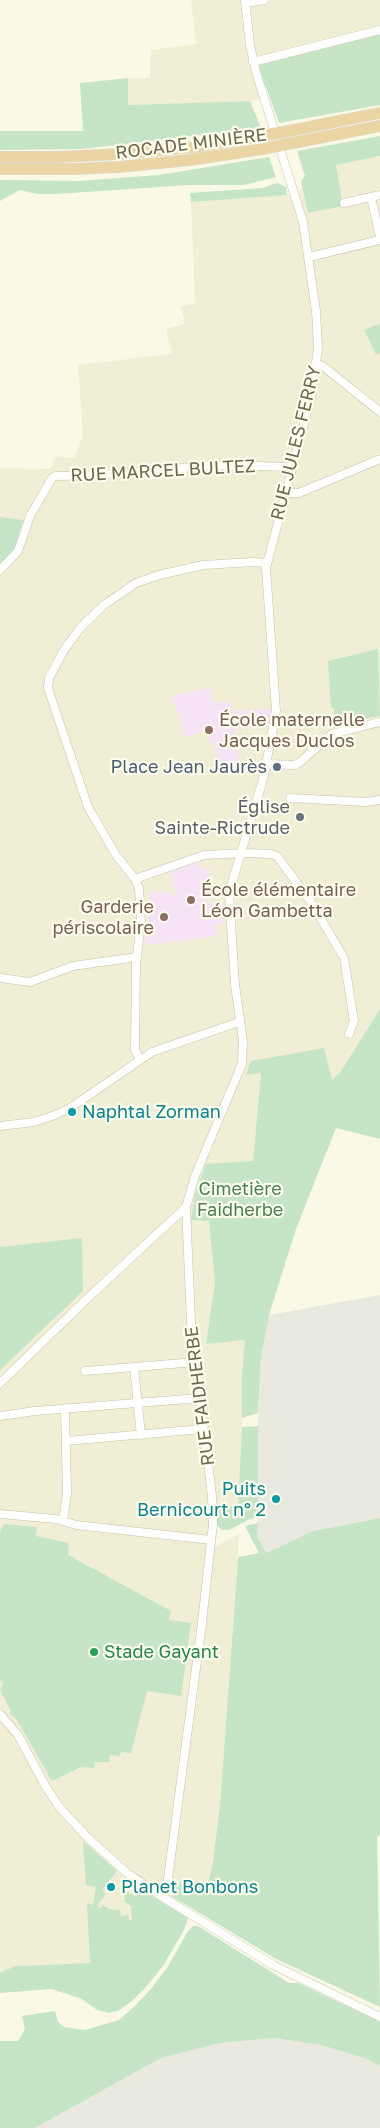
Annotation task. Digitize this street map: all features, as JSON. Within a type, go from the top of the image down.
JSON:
[{"type":"highway","name":"ROCADE MINIÈRE","points":[[0,157],[59,158],[194,147],[380,113]]},
{"type":"highway","name":"ROCADE MINIÈRE","points":[[0,169],[62,170],[190,160],[262,149],[380,126]]},
{"type":"street","points":[[245,2],[264,0]]},
{"type":"street","name":"RUE JULES FERRY","points":[[245,2],[253,62],[299,204],[309,256],[317,319],[316,364],[312,393],[266,563],[268,615],[277,701],[267,764]]},
{"type":"street","points":[[253,62],[380,30]]},
{"type":"street","points":[[344,203],[380,196]]},
{"type":"street","points":[[309,256],[380,239],[371,197]]},
{"type":"street","points":[[316,364],[324,367],[380,412]]},
{"type":"street","points":[[285,493],[300,493],[380,459]]},
{"type":"street","name":"RUE MARCEL BULTEZ","points":[[0,570],[18,551],[30,516],[54,477],[220,465],[292,467]]},
{"type":"street","points":[[140,1060],[134,1050],[137,957],[142,908],[140,892],[135,879],[119,859],[88,807],[48,688],[49,678],[64,650],[81,626],[104,605],[136,583],[159,575],[203,565],[266,563]]},
{"type":"street","points":[[240,853],[267,764],[288,766],[298,764],[332,734],[380,722]]},
{"type":"street","points":[[290,798],[366,802],[380,800]]},
{"type":"street","points":[[135,879],[194,858],[240,853],[274,855],[312,902],[344,958],[354,1021],[349,1034]]},
{"type":"street","name":"RUE FAIDHERBE","points":[[161,1896],[167,1886],[212,1540],[212,1505],[191,1322],[186,1207],[199,1164],[241,1069],[244,1047],[239,1022],[228,899],[240,853]]},
{"type":"street","points":[[0,978],[30,982],[73,966],[137,957]]},
{"type":"street","points":[[0,1126],[34,1122],[60,1113],[157,1050],[239,1022]]},
{"type":"street","points":[[0,1383],[186,1207]]},
{"type":"street","points":[[85,1371],[196,1362]]},
{"type":"street","points":[[134,1367],[141,1435]]},
{"type":"street","points":[[0,1416],[65,1408],[200,1398]]},
{"type":"street","points":[[63,1521],[67,1500],[65,1408]]},
{"type":"street","points":[[66,1441],[204,1429]]},
{"type":"street","points":[[0,1514],[63,1521],[76,1525],[212,1540]]},
{"type":"street","points":[[0,1714],[14,1729],[49,1792],[70,1819],[121,1868],[161,1896],[273,1965],[380,2017]]},
{"type":"shaded area","points":[[191,0],[380,0],[380,32],[259,65],[268,96],[250,101],[128,105],[128,78],[150,78],[151,50],[196,44]]},
{"type":"shaded area","points":[[380,156],[380,323],[364,330],[376,355],[380,353],[380,1009],[341,1071],[332,1081],[261,1073],[253,1161],[191,1220],[209,1220],[215,1282],[206,1344],[245,1340],[242,1375],[242,1433],[238,1506],[217,1510],[215,1547],[239,1534],[220,1805],[213,1862],[207,1887],[175,1883],[173,1897],[193,1910],[188,1918],[177,1912],[90,1963],[15,1966],[0,1973],[0,565],[23,521],[0,517],[0,468],[50,469],[56,457],[75,458],[83,435],[78,365],[172,354],[166,329],[185,324],[181,306],[195,303],[191,202],[287,195],[303,189],[309,213],[343,205],[335,165]]},
{"type":"shaded area","name":"École maternelle Jacques Duclos","points":[[209,687],[214,703],[231,701],[233,711],[271,709],[268,728],[235,729],[240,775],[224,773],[206,731],[185,737],[172,696]]},
{"type":"shaded area","name":"École élémentaire Léon Gambetta","points":[[196,861],[202,869],[210,867],[205,901],[222,905],[224,924],[216,926],[217,936],[146,945],[150,891],[171,892],[171,896],[175,896],[171,868]]},
{"type":"shaded area","points":[[380,1295],[380,1518],[313,1531],[266,1553],[257,1537],[258,1426],[261,1358],[269,1315]]},
{"type":"shaded area","points":[[275,2038],[321,2045],[364,2058],[380,2066],[380,2128],[35,2128],[161,2058],[220,2043]]},
{"type":"green space","points":[[380,32],[380,105],[279,123],[258,65]]},
{"type":"green space","points":[[128,78],[128,105],[250,101],[261,128],[82,149],[0,150],[0,131],[83,131],[80,83]]},
{"type":"green space","points":[[380,136],[380,156],[336,165],[343,206],[308,213],[301,181],[305,176],[297,151]]},
{"type":"green space","points":[[269,157],[276,177],[244,185],[189,185],[56,194],[37,194],[20,190],[0,201],[0,180],[79,181],[159,175]]},
{"type":"green space","points":[[277,183],[286,187],[287,195],[191,202],[190,193],[263,188]]},
{"type":"green space","points":[[380,323],[380,353],[376,355],[364,330]]},
{"type":"green space","points":[[0,517],[23,520],[16,545],[9,557],[0,565]]},
{"type":"green space","points":[[378,649],[380,716],[349,721],[334,715],[334,709],[331,707],[328,661]]},
{"type":"green space","name":"Cimetière Faidherbe","points":[[380,1009],[380,1139],[336,1128],[296,1229],[269,1315],[261,1358],[258,1413],[242,1418],[242,1375],[245,1340],[206,1344],[215,1282],[209,1221],[191,1220],[195,1194],[206,1164],[253,1161],[261,1073],[246,1075],[251,1061],[324,1048],[332,1080],[341,1071]]},
{"type":"green space","points":[[82,1238],[83,1291],[0,1370],[0,1247]]},
{"type":"green space","points":[[258,1426],[258,1517],[229,1530],[222,1530],[216,1525],[217,1510],[238,1505],[242,1427]]},
{"type":"green space","points":[[380,1518],[380,1835],[377,1837],[380,2007],[276,1959],[173,1897],[175,1882],[207,1887],[213,1862],[220,1805],[238,1557],[259,1553],[245,1526],[258,1523],[257,1537],[266,1553],[313,1531]]},
{"type":"green space","name":"Stade Gayant","points":[[4,1524],[37,1527],[36,1536],[69,1543],[68,1555],[171,1611],[169,1620],[191,1623],[181,1696],[147,1691],[131,1753],[121,1752],[120,1756],[110,1755],[109,1762],[95,1762],[94,1768],[81,1767],[52,1781],[17,1720],[10,1713],[11,1711],[0,1690],[4,1682],[0,1680],[0,1533]]},
{"type":"green space","points":[[83,1841],[117,1871],[102,1890],[106,1894],[97,1905],[100,1908],[103,1905],[109,1909],[120,1910],[121,1916],[128,1915],[129,1920],[132,1920],[131,1906],[125,1902],[124,1893],[128,1892],[134,1896],[140,1889],[188,1918],[184,1930],[163,1966],[145,1988],[118,2011],[109,2013],[97,2010],[82,1999],[52,1989],[0,1993],[0,1973],[15,1966],[90,1963],[87,1903],[93,1905],[96,1887],[86,1885]]},
{"type":"green space","points":[[193,1926],[198,1926],[289,1983],[298,1983],[380,2022],[380,2066],[364,2058],[321,2045],[275,2038],[220,2043],[161,2058],[35,2128],[0,2128],[0,2041],[18,2041],[25,2029],[22,2016],[55,2011],[58,2022],[64,2027],[85,2030],[119,2020],[150,1990],[167,1968],[188,1931]]},
{"type":"place","name":"École maternelle Jacques Duclos","points":[[209,730]]},
{"type":"place","name":"Place Jean Jaurès","points":[[277,767]]},
{"type":"place","name":"Église Sainte-Rictrude","points":[[300,817]]},
{"type":"place","name":"École élémentaire Léon Gambetta","points":[[191,900]]},
{"type":"place","name":"Garderie périscolaire","points":[[164,917]]},
{"type":"place","name":"Naphtal Zorman","points":[[72,1112]]},
{"type":"place","name":"Puits Bernicourt n° 2","points":[[276,1499]]},
{"type":"place","name":"Stade Gayant","points":[[94,1652]]},
{"type":"place","name":"Planet Bonbons","points":[[111,1887]]}]
